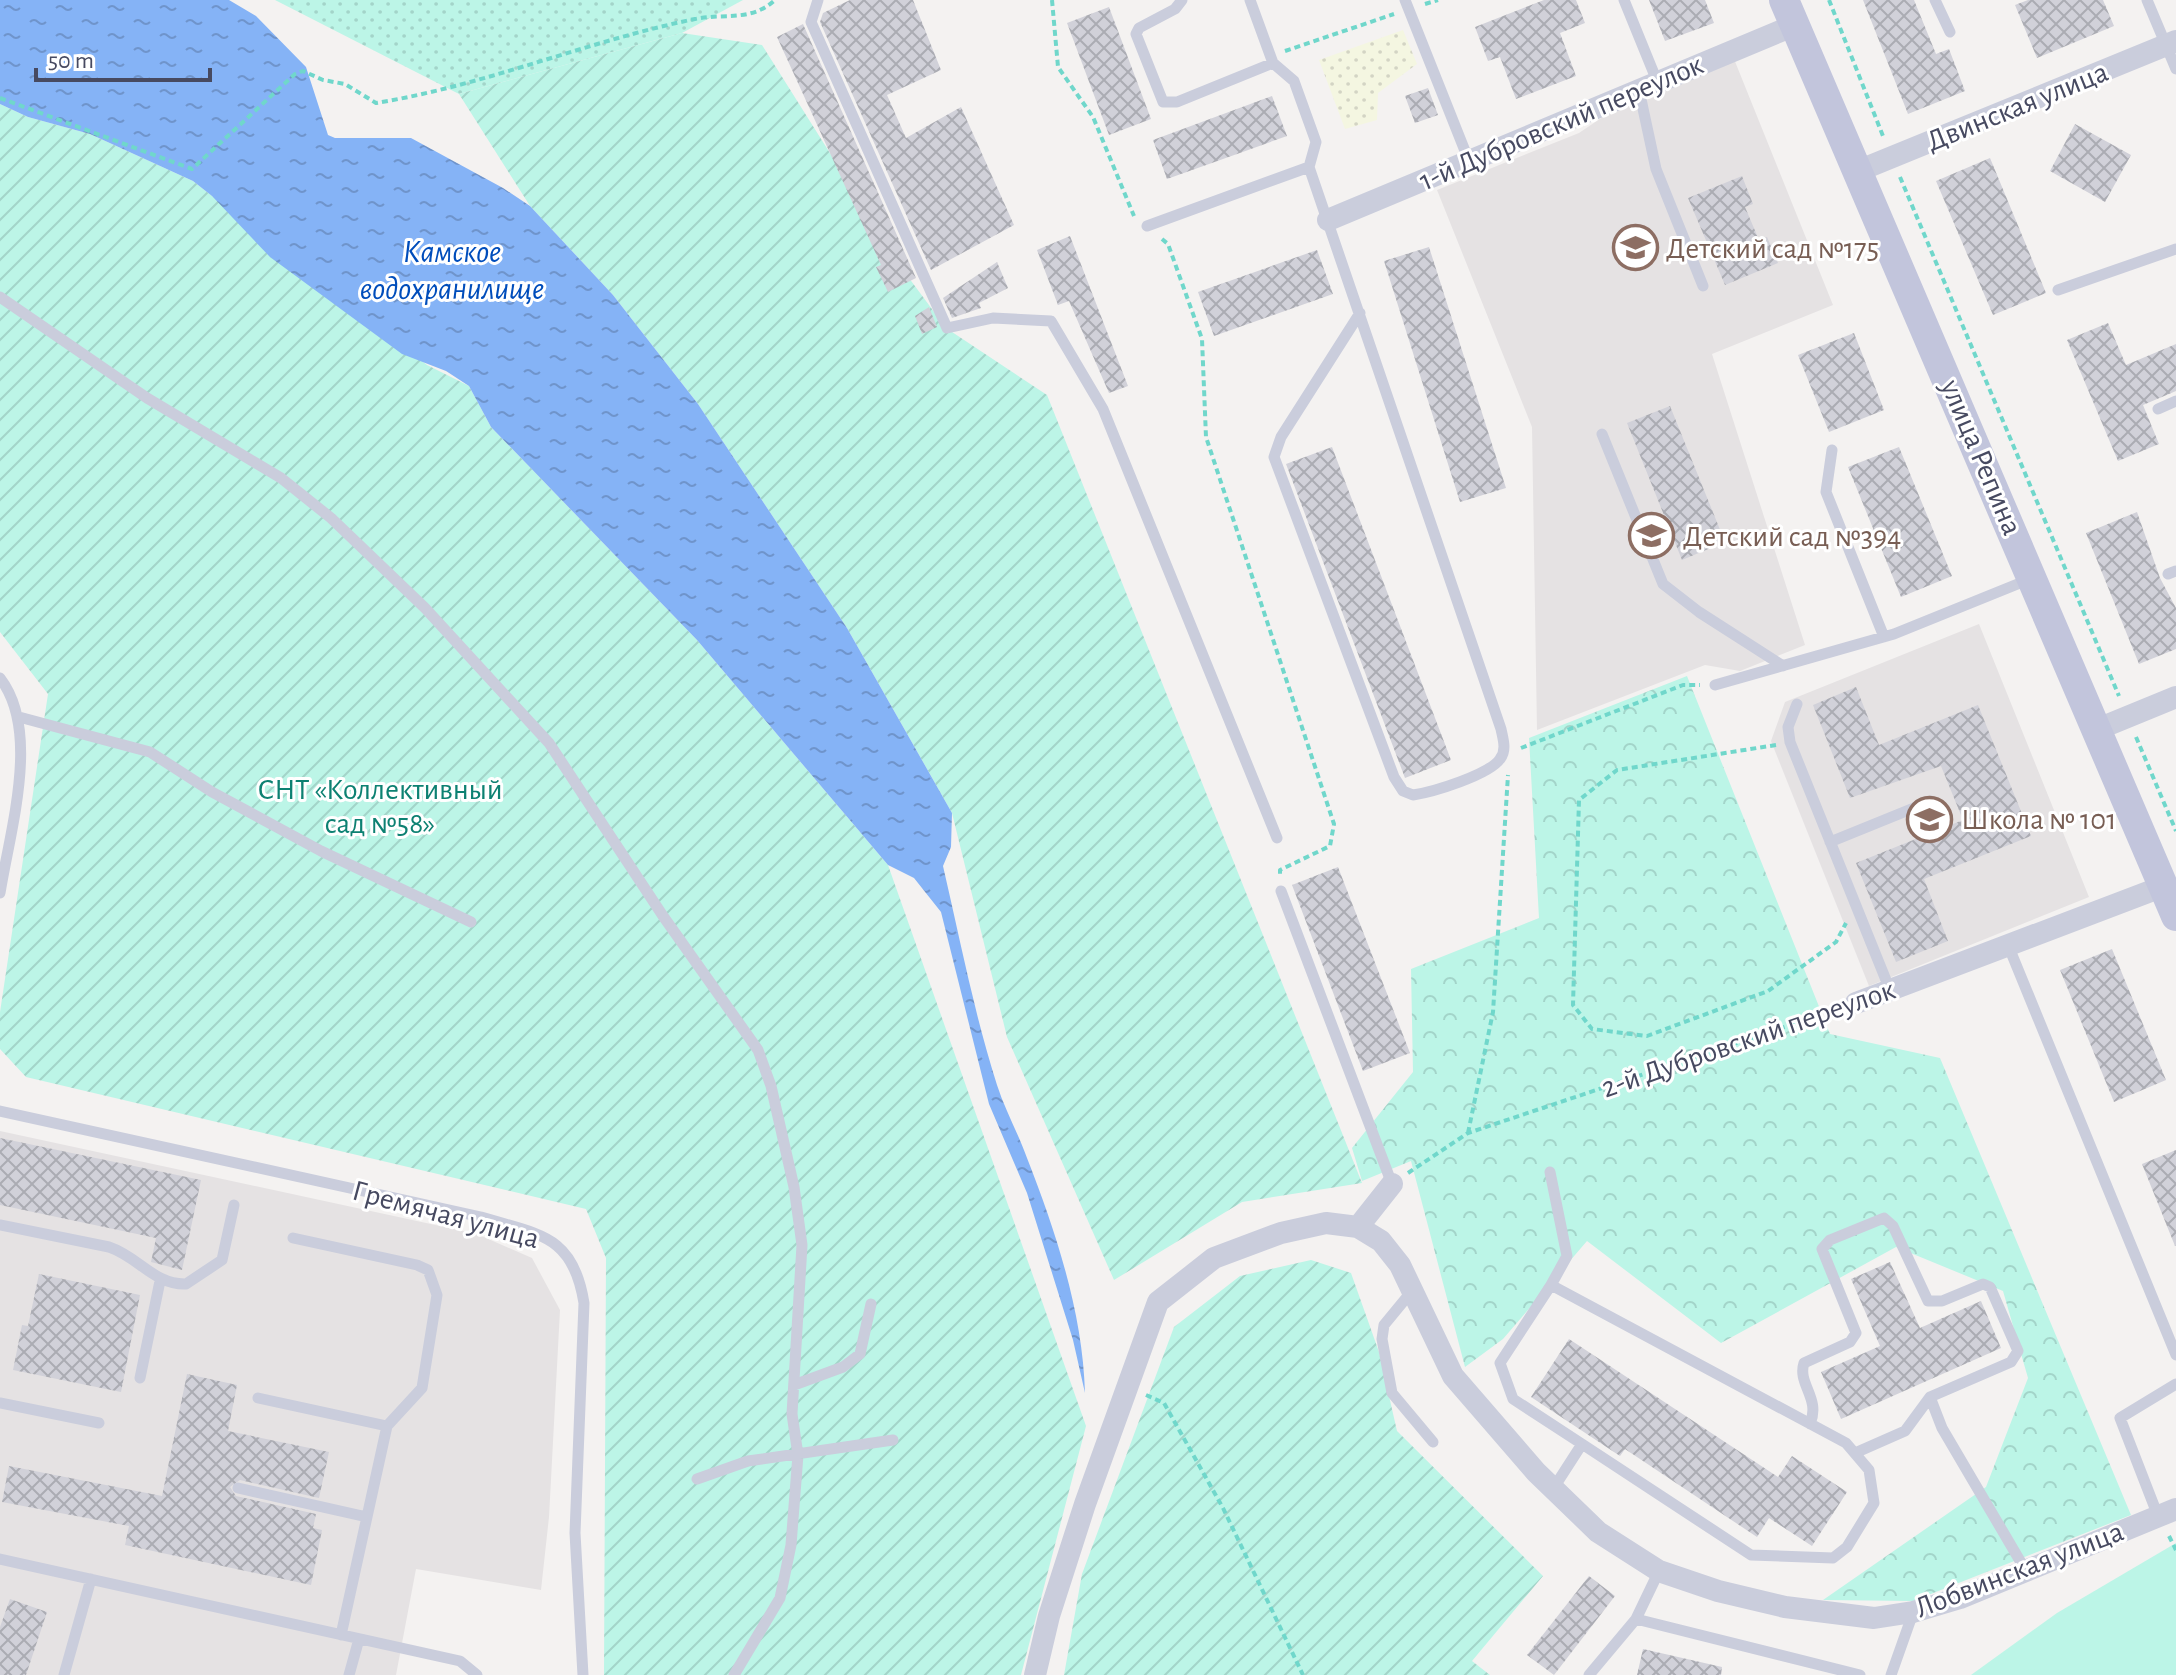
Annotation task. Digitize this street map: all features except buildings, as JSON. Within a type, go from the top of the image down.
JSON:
[{"type":"main road","name":"улица Репина","points":[[1790,12],[2176,916]]},
{"type":"street","name":"1-й Дубровский переулок","points":[[1328,220],[1648,85],[1790,12]]},
{"type":"street","name":"Двинская улица","points":[[1858,171],[2171,43]]},
{"type":"street","points":[[2098,729],[2176,697]]},
{"type":"street","name":"2-й Дубровский переулок","points":[[1856,1003],[2164,886]]},
{"type":"street","points":[[1035,1675],[1062,1574],[1158,1302],[1214,1258],[1281,1233],[1326,1223],[1358,1227],[1392,1184]]},
{"type":"street","name":"Лобвинская улица","points":[[1358,1227],[1381,1241],[1400,1265],[1453,1376],[1553,1489],[1598,1532],[1659,1571],[1718,1591],[1785,1607],[1874,1618],[1913,1612],[1960,1598],[2167,1512]]},
{"type":"lane","points":[[818,0],[811,22],[947,328],[993,318],[1051,321],[1103,409],[1277,838]]},
{"type":"lane","points":[[1182,0],[1175,9],[1139,28],[1136,34],[1163,102],[1177,102],[1272,60]]},
{"type":"lane","points":[[1250,0],[1272,60],[1294,81],[1316,142],[1309,167],[1360,313],[1501,729],[1506,752],[1489,769],[1427,793],[1413,795],[1403,791],[1394,777],[1276,468],[1276,447],[1281,437],[1360,313]]},
{"type":"lane","points":[[1624,0],[1648,85],[1656,169],[1703,286]]},
{"type":"lane","points":[[1935,0],[1950,32]]},
{"type":"lane","points":[[2147,0],[2171,43],[2176,69]]},
{"type":"lane","points":[[1407,5],[1469,161]]},
{"type":"lane","points":[[1147,226],[1309,167]]},
{"type":"lane","points":[[2058,290],[2176,249]]},
{"type":"lane","points":[[0,297],[147,398],[281,478],[321,510],[425,608],[549,743],[663,916],[758,1050],[771,1086],[794,1187],[802,1245],[792,1414],[798,1455],[791,1545],[780,1598],[734,1675]]},
{"type":"lane","points":[[2158,409],[2176,401]]},
{"type":"lane","points":[[1602,434],[1663,584],[1699,612],[1783,666]]},
{"type":"lane","points":[[1832,450],[1826,492],[1884,637]]},
{"type":"lane","points":[[1715,685],[1884,637],[2034,578]]},
{"type":"lane","points":[[0,678],[11,692],[19,717],[22,742],[0,893]]},
{"type":"lane","points":[[1797,704],[1788,727],[1790,742],[1890,990]]},
{"type":"lane","points":[[19,717],[150,752],[212,792],[307,843],[471,922]]},
{"type":"lane","points":[[1830,842],[1931,801]]},
{"type":"lane","points":[[1281,891],[1392,1184]]},
{"type":"lane","points":[[2008,945],[2176,1355]]},
{"type":"lane","name":"Гремячая улица","points":[[0,1111],[481,1217],[546,1238],[568,1254],[579,1273],[584,1303],[575,1533],[583,1675]]},
{"type":"lane","points":[[1550,1172],[1567,1256],[1500,1363],[1513,1399],[1751,1555],[1825,1559],[1833,1558],[1847,1547],[1874,1503],[1869,1470],[1846,1443],[1551,1285]]},
{"type":"lane","points":[[1,1228],[124,1252],[160,1281],[186,1284],[218,1266],[222,1260],[234,1205]]},
{"type":"lane","points":[[1810,1424],[1815,1407],[1803,1375],[1804,1363],[1850,1342],[1856,1333],[1822,1249],[1830,1240],[1878,1219],[1889,1219],[1928,1301],[1942,1301],[1983,1284],[1990,1287],[2018,1351],[2011,1362],[1930,1397],[1905,1431],[1855,1453]]},
{"type":"lane","points":[[293,1238],[417,1265],[428,1270],[435,1280],[437,1295],[422,1388],[387,1426],[341,1635]]},
{"type":"lane","points":[[140,1378],[160,1281]]},
{"type":"lane","points":[[1412,1291],[1384,1325],[1382,1339],[1392,1393],[1433,1442]]},
{"type":"lane","points":[[794,1385],[843,1367],[860,1354],[871,1304]]},
{"type":"lane","points":[[2167,1512],[2120,1418],[2176,1384]]},
{"type":"lane","points":[[1930,1397],[1942,1428],[2026,1571]]},
{"type":"lane","points":[[258,1398],[387,1426]]},
{"type":"lane","points":[[0,1403],[99,1423]]},
{"type":"lane","points":[[697,1479],[748,1461],[893,1440]]},
{"type":"lane","points":[[1553,1489],[1582,1444]]},
{"type":"lane","points":[[238,1488],[367,1517]]},
{"type":"lane","points":[[0,1559],[460,1661],[477,1675]]},
{"type":"lane","points":[[1589,1675],[1636,1619],[1659,1571]]},
{"type":"lane","points":[[64,1675],[91,1579]]},
{"type":"lane","points":[[1891,1675],[1913,1612]]},
{"type":"lane","points":[[1636,1619],[1860,1675]]},
{"type":"lane","points":[[349,1675],[359,1639]]},
{"type":"path","points":[[0,98],[192,169],[295,74],[303,71],[345,84],[376,103],[501,75],[697,19],[753,15],[775,0]]},
{"type":"path","points":[[1052,0],[1058,67],[1093,117],[1131,214],[1168,244],[1202,339],[1206,437],[1334,824],[1330,846],[1280,870],[1281,891]]},
{"type":"path","points":[[1272,60],[1407,5],[1438,0]]},
{"type":"path","points":[[1829,0],[2176,831]]},
{"type":"path","points":[[1468,1133],[1493,1012],[1506,752],[1683,685],[1715,685]]},
{"type":"path","points":[[1790,742],[1617,770],[1579,800],[1573,1005],[1592,1029],[1647,1036],[1768,991],[1836,942],[1856,905]]},
{"type":"path","name":"2-й Дубровский переулок","points":[[1392,1184],[1468,1133],[1856,1003]]},
{"type":"path","points":[[1127,1387],[1164,1403],[1223,1508],[1303,1675]]},
{"type":"shaded area","points":[[1734,59],[1833,305],[1712,354],[1805,645],[1740,671],[1705,665],[1537,730],[1532,427],[1437,190],[1579,133],[1625,102]]},
{"type":"shaded area","name":"Школа № 101","points":[[1979,624],[2089,897],[1869,986],[1771,741],[1785,702]]},
{"type":"shaded area","points":[[0,1131],[477,1234],[532,1258],[560,1310],[549,1517],[541,1590],[416,1569],[396,1675],[0,1675]]},
{"type":"green space","points":[[275,0],[743,0],[682,33],[459,94]]},
{"type":"green space","points":[[682,33],[762,45],[906,274],[946,328],[1047,395],[1362,1183],[1242,1202],[1114,1280],[1007,1037],[952,813],[847,628],[698,404],[613,295],[530,206],[459,94]]},
{"type":"green space","name":"СНТ «Коллективный сад №58»","points":[[0,104],[28,117],[90,134],[193,181],[427,365],[469,386],[491,427],[697,640],[888,865],[1086,1426],[1021,1675],[604,1675],[606,1258],[586,1209],[26,1077],[0,1049],[0,1012],[48,694],[0,632]]},
{"type":"green space","points":[[1687,676],[1830,1034],[1940,1058],[2131,1515],[1913,1601],[1823,1600],[1986,1487],[2028,1378],[2003,1291],[1896,1247],[1721,1343],[1587,1241],[1503,1339],[1465,1367],[1411,1161],[1362,1181],[1352,1148],[1413,1072],[1411,969],[1539,918],[1529,738]]},
{"type":"green space","points":[[1311,1260],[1351,1273],[1379,1352],[1397,1431],[1543,1576],[1472,1661],[1490,1675],[1064,1675],[1082,1574],[1174,1327],[1240,1276]]},
{"type":"green space","points":[[2176,1543],[2176,1675],[1971,1675],[2057,1613]]},
{"type":"sand","points":[[1403,30],[1417,64],[1378,93],[1377,120],[1345,129],[1319,60]]},
{"type":"water","name":"Камское водохранилище","points":[[0,0],[229,0],[256,16],[306,67],[328,135],[335,138],[411,138],[530,206],[613,295],[698,404],[847,628],[952,813],[951,847],[943,866],[968,976],[997,1085],[1058,1244],[1079,1333],[1085,1393],[1073,1340],[1027,1193],[989,1104],[941,912],[914,878],[888,865],[697,640],[491,427],[469,386],[446,371],[402,354],[270,257],[212,196],[193,181],[90,134],[28,117],[0,104]]},
{"type":"place","name":"Детский сад №175","points":[[1635,248]]},
{"type":"place","name":"Детский сад №394","points":[[1652,536]]},
{"type":"place","name":"Школа № 101","points":[[1930,819]]}]
